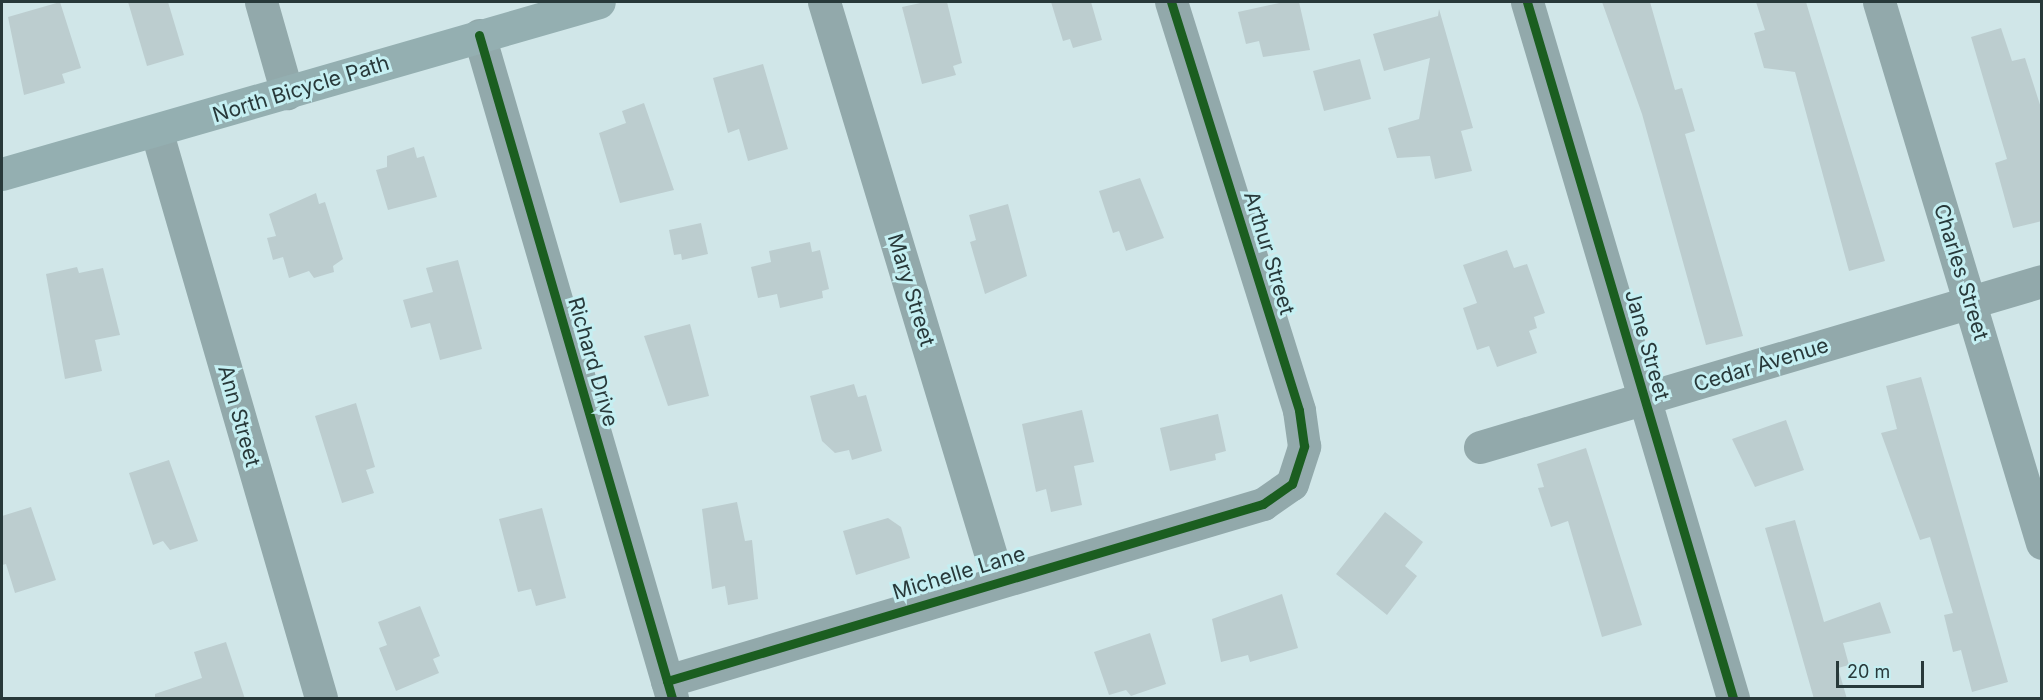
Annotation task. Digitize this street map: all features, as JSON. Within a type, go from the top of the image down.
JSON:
[{"type":"street","points":[[261,2],[287,93]]},
{"type":"street","name":"North Bicycle Path","points":[[2,174],[157,133],[479,35],[599,2]]},
{"type":"street","name":"Mary Street","points":[[824,2],[998,579]]},
{"type":"street","name":"Arthur Street","points":[[1171,2],[1299,410],[1304,446],[1293,484],[1263,504]]},
{"type":"street","name":"Jane Street","points":[[1527,2],[1733,699]]},
{"type":"street","name":"Charles Street","points":[[1879,2],[2042,543]]},
{"type":"street","name":"Richard Drive","points":[[479,35],[670,690]]},
{"type":"street","name":"Ann Street","points":[[157,133],[321,699]]},
{"type":"street","name":"Cedar Avenue","points":[[1480,447],[2042,281]]},
{"type":"street","name":"Michelle Lane","points":[[670,690],[998,579],[1263,504]]},
{"type":"building","points":[[60,2],[81,68],[62,74],[65,83],[24,95],[8,17]]},
{"type":"building","points":[[128,2],[168,2],[184,55],[147,66]]},
{"type":"building","points":[[925,2],[947,2],[962,63],[953,66],[956,75],[922,84],[902,7]]},
{"type":"building","points":[[1051,2],[1091,2],[1102,40],[1073,48],[1070,39],[1063,41]]},
{"type":"building","points":[[1284,2],[1299,2],[1310,50],[1263,57],[1259,41],[1246,44],[1238,12]]},
{"type":"building","points":[[1602,2],[1650,2],[1675,90],[1682,88],[1695,131],[1685,134],[1743,336],[1706,345],[1642,114]]},
{"type":"building","points":[[1756,2],[1806,2],[1885,261],[1849,271],[1795,72],[1764,68],[1754,33],[1765,30]]},
{"type":"building","points":[[1439,9],[1473,128],[1461,131],[1472,171],[1435,179],[1430,156],[1397,158],[1388,128],[1419,119],[1430,58],[1384,71],[1373,34],[1438,16]]},
{"type":"building","points":[[2001,28],[2012,61],[2025,58],[2042,111],[2042,221],[2013,228],[1995,163],[2007,159],[1971,37]]},
{"type":"building","points":[[1360,59],[1371,99],[1324,111],[1313,71]]},
{"type":"building","points":[[763,64],[788,149],[748,161],[739,129],[728,133],[713,78]]},
{"type":"building","points":[[644,103],[674,190],[620,203],[599,133],[626,123],[622,111]]},
{"type":"building","points":[[414,147],[417,158],[424,156],[437,197],[388,210],[376,170],[387,167],[387,156]]},
{"type":"building","points":[[1140,178],[1164,238],[1126,251],[1119,231],[1113,233],[1099,191]]},
{"type":"building","points":[[316,193],[319,204],[325,202],[343,259],[333,266],[334,272],[314,278],[309,271],[289,278],[283,257],[273,260],[267,238],[276,236],[269,214]]},
{"type":"building","points":[[1008,204],[1027,276],[985,294],[970,242],[976,240],[969,215]]},
{"type":"building","points":[[701,223],[708,254],[682,260],[681,254],[674,255],[669,230]]},
{"type":"building","points":[[810,242],[812,252],[820,250],[829,289],[822,291],[823,298],[780,308],[777,294],[758,298],[751,267],[771,262],[769,251]]},
{"type":"building","points":[[1507,250],[1514,268],[1527,264],[1545,313],[1534,317],[1537,328],[1529,331],[1537,353],[1497,367],[1489,346],[1477,350],[1463,308],[1477,303],[1463,265]]},
{"type":"building","points":[[458,260],[482,349],[440,360],[430,323],[411,328],[403,300],[433,292],[426,268]]},
{"type":"building","points":[[77,267],[79,273],[103,268],[120,335],[95,340],[102,371],[65,379],[46,274]]},
{"type":"building","points":[[690,324],[709,396],[668,406],[644,336]]},
{"type":"building","points":[[1921,377],[2008,682],[1972,692],[1961,650],[1953,652],[1944,615],[1953,613],[1930,537],[1920,540],[1881,433],[1897,429],[1886,386]]},
{"type":"building","points":[[854,384],[858,397],[866,395],[882,451],[852,460],[849,450],[835,453],[822,441],[810,396]]},
{"type":"building","points":[[356,403],[375,467],[366,470],[374,493],[342,503],[315,416]]},
{"type":"building","points":[[1082,410],[1094,462],[1074,466],[1082,505],[1051,512],[1046,489],[1036,492],[1022,424]]},
{"type":"building","points":[[1218,414],[1226,451],[1215,454],[1216,460],[1170,471],[1160,428]]},
{"type":"building","points":[[1786,420],[1804,470],[1755,487],[1732,439]]},
{"type":"building","points":[[1586,448],[1642,625],[1602,637],[1568,521],[1551,527],[1538,488],[1544,487],[1537,464]]},
{"type":"building","points":[[169,460],[198,541],[170,550],[163,541],[153,545],[129,473]]},
{"type":"building","points":[[737,502],[745,541],[752,540],[758,599],[728,605],[725,586],[712,589],[702,509]]},
{"type":"building","points":[[31,507],[56,580],[15,593],[6,564],[2,565],[2,516]]},
{"type":"building","points":[[542,508],[566,598],[536,606],[531,589],[518,592],[499,519]]},
{"type":"building","points":[[1385,512],[1423,542],[1405,566],[1417,576],[1387,615],[1336,574]]},
{"type":"building","points":[[888,518],[901,527],[910,558],[856,575],[843,531]]},
{"type":"building","points":[[1795,520],[1824,622],[1880,602],[1891,633],[1843,643],[1849,665],[1838,668],[1847,699],[1814,699],[1765,528]]},
{"type":"building","points":[[1282,594],[1298,648],[1250,662],[1248,655],[1221,662],[1212,619]]},
{"type":"building","points":[[420,606],[440,656],[433,659],[439,673],[396,691],[379,648],[387,645],[378,622]]},
{"type":"building","points":[[1150,633],[1166,684],[1131,696],[1126,690],[1109,695],[1094,652]]},
{"type":"building","points":[[226,642],[245,699],[155,699],[155,694],[202,678],[194,652]]},
{"type":"cycle path","points":[[667,681],[1263,504],[1292,484],[1304,446],[1299,410],[1171,2]]},
{"type":"cycle path","points":[[1527,2],[1733,698]]},
{"type":"cycle path","points":[[479,35],[672,698]]}]
